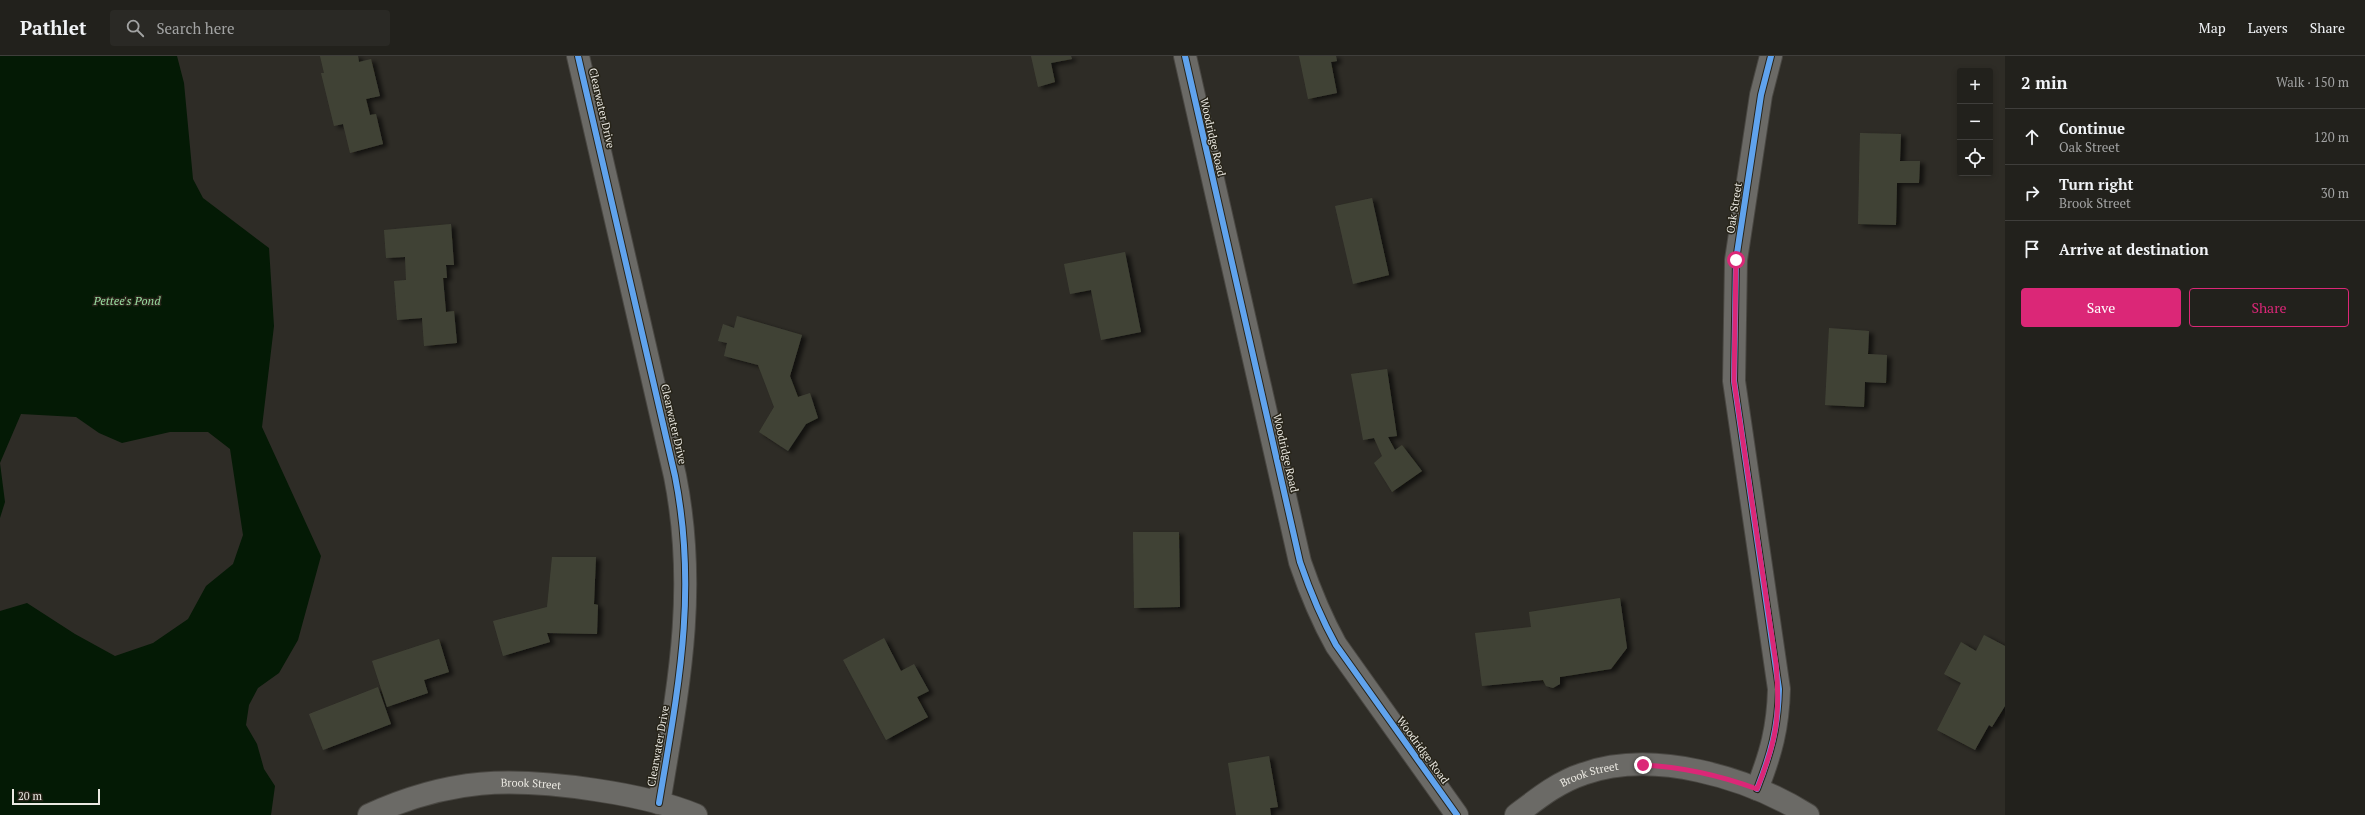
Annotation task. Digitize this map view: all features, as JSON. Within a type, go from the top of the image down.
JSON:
[{"type":"street","name":"Clearwater Drive","points":[[578,56],[675,476],[685,543],[685,629],[681,674],[659,803]]},
{"type":"street","name":"Woodridge Road","points":[[1184,56],[1300,562],[1310,590],[1322,620],[1336,645],[1457,815]]},
{"type":"street","name":"Oak Street","points":[[1757,789],[1770,756],[1776,734],[1779,688],[1734,381],[1736,268],[1761,95],[1771,56]]},
{"type":"street","name":"Brook Street","points":[[1516,815],[1556,786],[1583,774],[1613,766],[1643,765],[1677,767],[1731,779],[1757,789],[1808,815]]},
{"type":"street","name":"Brook Street","points":[[369,815],[418,795],[453,786],[487,782],[551,784],[623,794],[659,803],[696,815]]},
{"type":"water","name":"Pettee's Pond","points":[[0,56],[177,56],[184,83],[193,179],[203,198],[269,248],[274,326],[262,427],[321,556],[298,640],[279,673],[258,688],[249,705],[246,725],[257,744],[264,769],[275,786],[271,815],[0,815],[0,611],[27,603],[75,634],[115,656],[153,643],[188,619],[206,586],[233,564],[243,535],[230,449],[208,432],[170,432],[122,443],[99,433],[76,417],[21,414],[0,463]]},
{"type":"water","points":[[0,463],[5,502],[0,518]]},
{"type":"building","points":[[320,56],[358,56],[359,62],[371,59],[380,96],[366,99],[370,115],[376,114],[383,144],[350,153],[343,124],[334,126],[321,73],[324,73]]},
{"type":"building","points":[[1031,56],[1071,56],[1072,59],[1051,63],[1055,82],[1038,87]]},
{"type":"building","points":[[1299,56],[1336,56],[1337,61],[1331,62],[1337,93],[1308,99]]},
{"type":"building","points":[[1860,133],[1901,134],[1900,161],[1920,161],[1919,183],[1897,183],[1896,225],[1858,224]]},
{"type":"building","points":[[1372,198],[1389,275],[1353,284],[1335,206]]},
{"type":"building","points":[[451,224],[454,265],[446,265],[447,278],[443,278],[446,312],[454,311],[457,343],[424,346],[422,318],[397,320],[394,281],[406,280],[405,257],[386,258],[384,230]]},
{"type":"building","points":[[1125,252],[1141,332],[1101,340],[1091,290],[1070,294],[1064,264]]},
{"type":"building","points":[[737,316],[802,335],[790,376],[798,397],[810,393],[818,418],[806,424],[788,451],[759,432],[774,407],[758,365],[724,356],[727,343],[718,341],[723,324],[734,328]]},
{"type":"building","points":[[1829,328],[1869,331],[1868,354],[1887,355],[1886,383],[1865,382],[1864,407],[1825,405]]},
{"type":"building","points":[[1387,369],[1397,436],[1388,437],[1395,450],[1402,445],[1422,471],[1392,492],[1374,463],[1382,456],[1374,438],[1363,440],[1351,374]]},
{"type":"building","points":[[1133,532],[1179,532],[1180,607],[1134,608]]},
{"type":"building","points":[[552,557],[596,557],[594,604],[598,605],[597,634],[547,633],[550,642],[503,656],[493,621],[547,607]]},
{"type":"building","points":[[1620,598],[1627,648],[1611,669],[1560,677],[1560,684],[1553,688],[1546,686],[1543,680],[1482,686],[1475,633],[1531,627],[1529,612]]},
{"type":"building","points":[[1984,635],[2005,646],[2005,706],[1992,727],[1989,725],[1975,750],[1937,730],[1961,683],[1944,674],[1961,642],[1976,651]]},
{"type":"building","points":[[884,638],[901,671],[914,664],[929,691],[917,697],[928,717],[886,740],[843,660]]},
{"type":"building","points":[[439,639],[449,672],[424,680],[428,693],[387,707],[372,661]]},
{"type":"building","points":[[378,687],[391,724],[323,750],[309,714]]},
{"type":"building","points":[[1269,756],[1278,807],[1270,808],[1271,815],[1236,815],[1228,763]]},
{"type":"cycle path","points":[[578,56],[675,476],[682,519],[685,560],[683,640],[673,720],[659,803]]},
{"type":"cycle path","points":[[1185,56],[1300,562],[1321,615],[1336,645],[1457,815]]},
{"type":"cycle path","points":[[1757,789],[1773,740],[1779,689],[1734,381],[1736,260],[1761,95],[1771,56]]},
{"type":"route","points":[[1643,765],[1677,767],[1706,773],[1731,779],[1757,789],[1770,756],[1776,734],[1779,688],[1734,381],[1736,260]]}]
